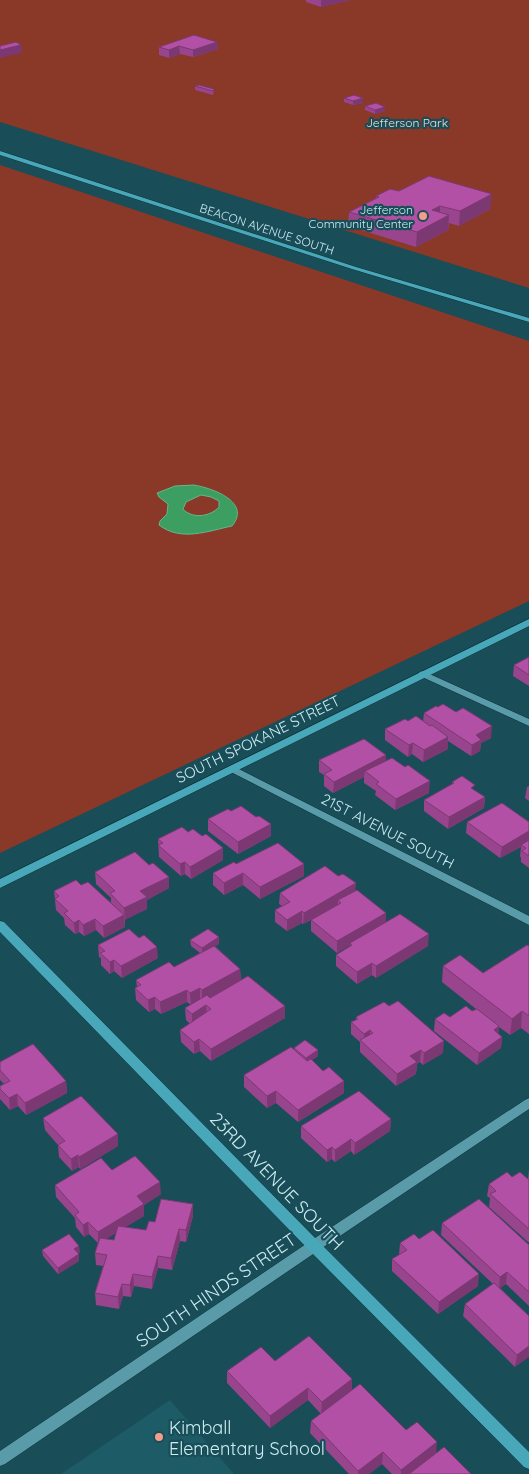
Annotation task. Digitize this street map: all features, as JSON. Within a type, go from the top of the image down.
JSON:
[{"type":"street","name":"BEACON AVENUE SOUTH","points":[[0,153],[354,268],[529,320]]},
{"type":"street","name":"SOUTH SPOKANE STREET","points":[[0,884],[529,622]]},
{"type":"street","points":[[423,674],[529,723]]},
{"type":"street","name":"21ST AVENUE SOUTH","points":[[233,768],[529,921]]},
{"type":"street","name":"23RD AVENUE SOUTH","points":[[0,925],[314,1246],[529,1462]]},
{"type":"street","name":"SOUTH HINDS STREET","points":[[0,1459],[529,1103]]},
{"type":"shaded area","points":[[194,485],[210,489],[227,498],[234,503],[237,510],[237,517],[232,526],[195,534],[185,534],[167,530],[159,525],[160,521],[167,514],[168,504],[157,493],[175,486]],"holes":[[[201,495],[219,501],[219,507],[211,513],[201,516],[191,514],[183,509],[186,502]]]},
{"type":"shaded area","name":"Kimball Elementary School","points":[[170,1400],[234,1474],[61,1474]]},
{"type":"green space","name":"Jefferson Park","points":[[0,0],[529,0],[529,288],[0,122]]},
{"type":"green space","points":[[0,165],[529,341],[529,601],[0,853]]},
{"type":"building","points":[[194,35],[217,42],[193,50],[179,46],[169,50],[159,47]]},
{"type":"building","points":[[16,42],[21,45],[0,50],[0,46]]},
{"type":"building","points":[[199,85],[214,89],[213,91],[195,86]]},
{"type":"building","points":[[354,95],[363,98],[353,101],[344,98]]},
{"type":"building","points":[[376,103],[385,107],[375,110],[365,106]]},
{"type":"building","points":[[429,176],[492,194],[460,211],[440,206],[432,210],[449,215],[417,232],[349,212],[379,197],[376,196],[390,189],[399,191]]},
{"type":"building","points":[[529,657],[529,675],[514,665]]},
{"type":"building","points":[[443,704],[456,712],[463,708],[492,726],[476,735],[481,740],[472,745],[424,713]]},
{"type":"building","points":[[416,716],[448,737],[424,750],[413,743],[409,745],[385,729],[405,719],[408,721]]},
{"type":"building","points":[[364,739],[386,755],[334,782],[324,774],[332,770],[319,760]]},
{"type":"building","points":[[392,758],[405,767],[408,765],[430,781],[396,799],[376,784],[379,782],[365,771]]},
{"type":"building","points":[[462,776],[475,785],[471,788],[485,797],[449,817],[424,800],[454,783],[452,782]]},
{"type":"building","points":[[502,803],[529,822],[529,831],[502,847],[467,822]]},
{"type":"building","points":[[241,806],[256,817],[259,816],[271,824],[238,842],[208,819],[228,809],[231,811]]},
{"type":"building","points":[[182,827],[188,832],[193,829],[202,836],[206,834],[223,848],[190,867],[185,862],[180,864],[158,845],[163,843],[158,839]]},
{"type":"building","points":[[529,840],[529,856],[522,851],[526,848],[521,845]]},
{"type":"building","points":[[278,843],[304,864],[260,887],[243,873],[224,883],[213,873],[234,862],[236,864]]},
{"type":"building","points":[[135,852],[149,865],[153,863],[169,877],[140,891],[147,897],[124,908],[110,893],[115,891],[95,872]]},
{"type":"building","points":[[325,866],[338,876],[343,874],[356,883],[304,913],[302,911],[287,920],[275,910],[290,902],[280,893]]},
{"type":"building","points":[[76,880],[81,885],[88,882],[124,915],[103,926],[95,919],[83,925],[79,920],[74,923],[64,913],[68,911],[55,899],[59,896],[54,891]]},
{"type":"building","points":[[357,890],[386,913],[337,941],[311,920],[341,903],[338,900]]},
{"type":"building","points":[[400,914],[429,934],[376,966],[372,963],[357,972],[336,955],[352,945],[350,943]]},
{"type":"building","points":[[129,929],[139,938],[144,935],[157,947],[121,966],[114,960],[110,962],[100,953],[105,951],[98,945]]},
{"type":"building","points":[[208,929],[219,937],[202,948],[190,940]]},
{"type":"building","points":[[527,945],[529,946],[529,1016],[522,1011],[512,1019],[443,966],[460,955],[483,973]]},
{"type":"building","points":[[214,946],[240,969],[202,990],[200,988],[190,993],[187,990],[160,1002],[155,997],[148,1000],[135,988],[141,985],[136,980],[169,962],[174,967]]},
{"type":"building","points":[[248,976],[285,1006],[211,1049],[199,1039],[194,1042],[180,1030],[211,1009],[206,1005],[192,1014],[185,1008],[207,995],[210,998]]},
{"type":"building","points":[[398,1001],[444,1041],[424,1053],[421,1050],[410,1056],[417,1062],[397,1074],[360,1040],[373,1033],[370,1030],[364,1034],[351,1022],[358,1019],[356,1017],[384,1002],[389,1006]]},
{"type":"building","points":[[466,1006],[472,1011],[477,1009],[499,1026],[494,1030],[502,1037],[479,1053],[435,1019],[444,1013],[450,1017]]},
{"type":"building","points":[[305,1040],[318,1050],[306,1058],[294,1048]]},
{"type":"building","points":[[33,1044],[66,1081],[25,1103],[17,1094],[9,1098],[0,1089],[0,1086],[10,1081],[0,1070],[0,1062]]},
{"type":"building","points":[[291,1047],[307,1061],[311,1059],[323,1071],[329,1067],[344,1081],[298,1110],[276,1091],[267,1096],[244,1075]]},
{"type":"building","points":[[359,1091],[391,1119],[355,1143],[351,1139],[335,1150],[332,1147],[327,1150],[301,1126]]},
{"type":"building","points":[[81,1096],[118,1134],[79,1157],[78,1155],[71,1159],[58,1145],[65,1141],[43,1118]]},
{"type":"building","points":[[135,1156],[160,1182],[137,1196],[144,1204],[98,1232],[88,1222],[83,1225],[75,1215],[79,1212],[55,1185],[101,1158],[112,1170]]},
{"type":"building","points":[[507,1172],[512,1177],[520,1172],[529,1180],[529,1229],[490,1194],[496,1191],[489,1184]]},
{"type":"building","points":[[161,1199],[193,1204],[186,1230],[179,1229],[171,1258],[158,1256],[152,1277],[133,1274],[130,1285],[122,1284],[118,1297],[95,1293],[107,1255],[95,1253],[100,1238],[114,1240],[118,1226],[146,1230],[149,1221],[155,1222]]},
{"type":"building","points":[[479,1199],[529,1245],[529,1292],[507,1272],[500,1277],[442,1223]]},
{"type":"building","points":[[433,1230],[479,1274],[439,1302],[392,1259],[407,1250],[400,1243],[414,1234],[419,1239]]},
{"type":"building","points":[[69,1234],[79,1246],[74,1249],[79,1254],[58,1268],[42,1250]]},
{"type":"building","points":[[494,1283],[529,1316],[529,1346],[517,1355],[465,1304]]},
{"type":"building","points":[[309,1336],[352,1379],[322,1402],[308,1388],[270,1416],[227,1371],[261,1347],[275,1361]]},
{"type":"building","points":[[360,1384],[406,1430],[417,1422],[437,1442],[401,1470],[383,1452],[358,1471],[311,1421]]},
{"type":"building","points":[[444,1447],[471,1474],[409,1474]]},
{"type":"place","name":"Jefferson Community Center","points":[[423,216]]},
{"type":"place","name":"Kimball Elementary School","points":[[159,1437]]}]
